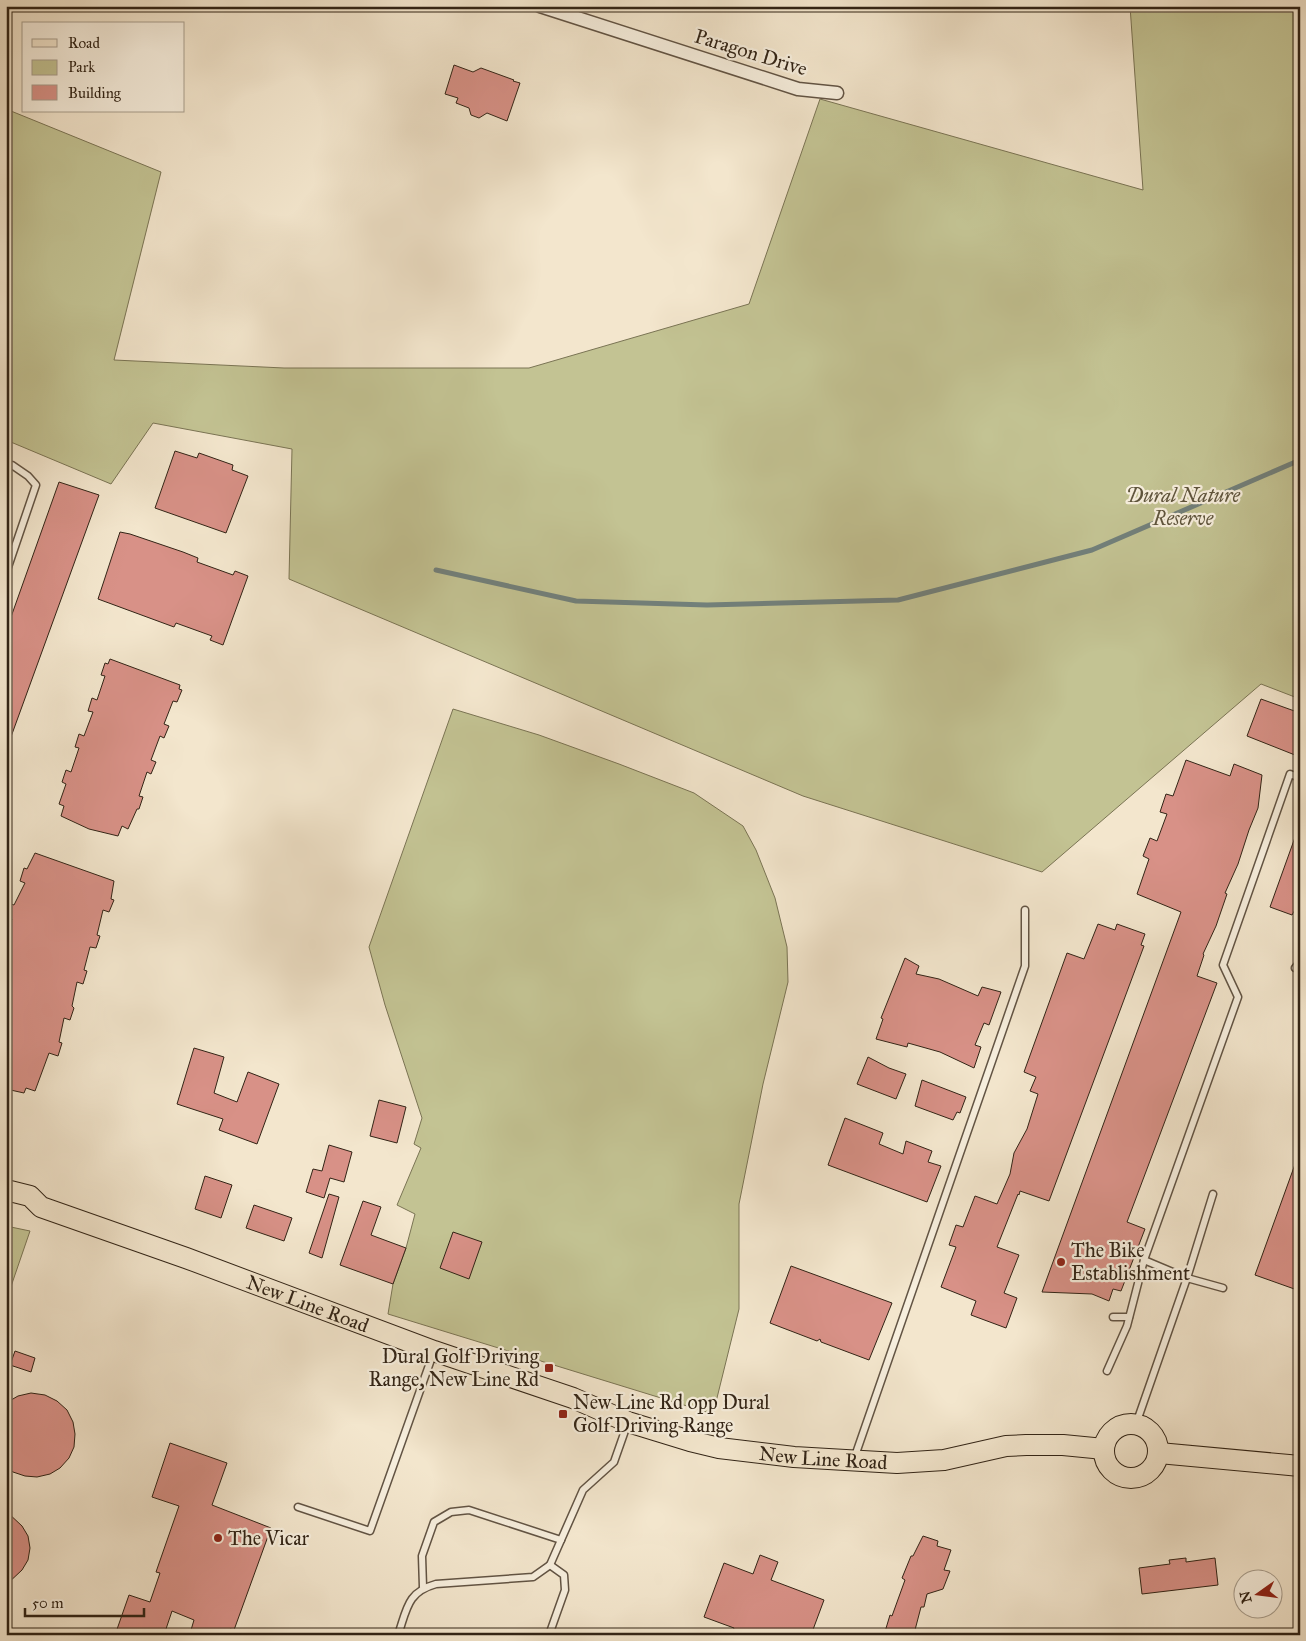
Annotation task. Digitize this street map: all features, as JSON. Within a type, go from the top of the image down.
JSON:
[{"type":"main road","name":"New Line Road","points":[[6,1190],[30,1196],[41,1207],[434,1351],[574,1398],[628,1422],[719,1448],[785,1456],[897,1463],[951,1459],[1006,1446],[1063,1445],[1104,1449]]},
{"type":"main road","name":"New Line Road","points":[[6,1204],[28,1209],[41,1207]]},
{"type":"main road","points":[[1126,1424],[1136,1424],[1143,1426],[1155,1437],[1158,1453],[1156,1462],[1151,1470],[1143,1476],[1134,1478],[1116,1473],[1105,1459],[1104,1449],[1106,1440],[1118,1427],[1126,1424]]},
{"type":"main road","points":[[1158,1453],[1300,1466]]},
{"type":"street","name":"Paragon Drive","points":[[540,6],[798,89],[837,93]]},
{"type":"lane","points":[[6,469],[12,465],[28,476],[36,485],[6,573]]},
{"type":"lane","points":[[1106,1371],[1127,1326],[1144,1260],[1238,997],[1223,965],[1290,774],[1300,778]]},
{"type":"lane","points":[[853,1460],[1026,966],[1025,910]]},
{"type":"lane","points":[[1295,968],[1300,962]]},
{"type":"lane","points":[[1136,1424],[1187,1278],[1213,1194]]},
{"type":"lane","points":[[1144,1260],[1187,1278],[1223,1288]]},
{"type":"lane","points":[[1113,1318],[1129,1317]]},
{"type":"lane","points":[[298,1506],[370,1531],[434,1351]]},
{"type":"lane","points":[[398,1635],[412,1597],[422,1587],[436,1584],[533,1577],[550,1565],[583,1490],[614,1462],[628,1422]]},
{"type":"lane","points":[[422,1587],[422,1556],[434,1522],[451,1512],[469,1510],[561,1540]]},
{"type":"lane","points":[[548,1635],[565,1590],[564,1575],[550,1565]]},
{"type":"green space","name":"Dural Nature Reserve","points":[[1130,6],[1300,6],[1300,699],[1261,684],[1042,872],[803,796],[289,579],[292,449],[153,423],[111,484],[6,440],[6,109],[161,172],[114,360],[284,368],[529,368],[749,304],[820,99],[1143,190]]},
{"type":"green space","points":[[453,709],[539,735],[694,793],[743,826],[756,850],[775,898],[787,947],[788,982],[763,1084],[739,1204],[739,1309],[713,1414],[388,1314],[393,1284],[406,1248],[415,1214],[397,1205],[421,1148],[414,1144],[422,1118],[385,1005],[369,947]]},
{"type":"green space","points":[[6,1226],[30,1231],[6,1301]]},
{"type":"building","points":[[454,65],[473,72],[481,68],[520,83],[507,121],[487,113],[479,118],[471,115],[469,108],[456,103],[458,98],[445,94]]},
{"type":"building","points":[[175,451],[197,458],[199,453],[233,465],[232,470],[248,476],[226,533],[155,508]]},
{"type":"building","points":[[59,482],[99,495],[8,745],[6,745],[6,615],[11,617]]},
{"type":"building","points":[[120,532],[183,552],[198,558],[197,562],[233,575],[235,571],[248,576],[223,645],[210,640],[212,636],[176,623],[174,627],[98,599]]},
{"type":"building","points":[[110,659],[180,685],[179,689],[182,690],[177,702],[173,701],[164,724],[169,726],[164,738],[160,736],[151,760],[156,762],[151,774],[147,772],[139,796],[143,797],[139,809],[137,809],[128,829],[122,826],[118,836],[89,829],[61,816],[64,806],[59,804],[66,784],[62,782],[66,770],[71,772],[79,748],[75,747],[79,734],[84,736],[93,712],[88,711],[92,698],[97,700],[105,676],[101,675],[105,663],[108,664]]},
{"type":"building","points":[[1261,699],[1300,713],[1300,757],[1247,736]]},
{"type":"building","points":[[1186,760],[1230,776],[1234,764],[1262,775],[1258,808],[1238,864],[1225,893],[1227,894],[1216,926],[1203,954],[1197,976],[1217,983],[1127,1222],[1145,1229],[1121,1291],[1113,1289],[1109,1301],[1092,1294],[1042,1292],[1181,912],[1137,894],[1149,859],[1143,856],[1150,838],[1157,841],[1167,814],[1160,812],[1166,794],[1173,796]]},
{"type":"building","points":[[1298,829],[1300,829],[1300,901],[1292,915],[1270,907]]},
{"type":"building","points":[[35,853],[114,881],[111,899],[114,900],[109,912],[103,910],[97,935],[100,936],[96,948],[90,947],[84,970],[87,971],[83,984],[77,982],[72,1006],[74,1008],[70,1020],[64,1018],[59,1042],[62,1043],[58,1056],[49,1053],[35,1091],[26,1088],[24,1093],[6,1089],[6,931],[12,919],[7,917],[11,904],[14,905],[25,883],[20,881],[24,868],[27,869]]},
{"type":"building","points":[[1098,924],[1115,930],[1117,924],[1145,934],[1141,945],[1144,946],[1049,1201],[1020,1191],[997,1247],[1019,1255],[1004,1293],[1017,1298],[1006,1328],[971,1315],[976,1301],[941,1287],[956,1247],[949,1245],[956,1225],[963,1227],[975,1196],[997,1204],[1010,1174],[1014,1153],[1027,1129],[1038,1094],[1030,1091],[1036,1077],[1024,1072],[1067,953],[1084,959]]},
{"type":"building","points":[[905,958],[919,966],[916,974],[939,979],[978,996],[982,987],[1001,992],[989,1025],[984,1023],[975,1045],[981,1047],[974,1068],[940,1052],[908,1043],[907,1047],[876,1039],[883,1019],[881,1018]]},
{"type":"building","points":[[194,1048],[224,1057],[214,1093],[237,1102],[248,1072],[279,1084],[257,1144],[219,1130],[223,1119],[177,1104]]},
{"type":"building","points":[[868,1057],[906,1074],[896,1099],[857,1084]]},
{"type":"building","points":[[922,1080],[966,1097],[960,1113],[957,1112],[953,1120],[915,1106]]},
{"type":"building","points":[[379,1100],[406,1107],[397,1143],[370,1136]]},
{"type":"building","points":[[845,1118],[883,1133],[879,1144],[903,1154],[906,1141],[932,1151],[928,1162],[941,1166],[927,1202],[828,1165]]},
{"type":"building","points":[[329,1145],[352,1152],[344,1182],[330,1178],[324,1198],[306,1192],[313,1169],[322,1171]]},
{"type":"building","points":[[1298,1156],[1300,1156],[1300,1291],[1255,1275]]},
{"type":"building","points":[[205,1176],[232,1185],[221,1218],[195,1209]]},
{"type":"building","points":[[329,1194],[339,1197],[322,1258],[309,1253]]},
{"type":"building","points":[[363,1201],[381,1207],[371,1235],[406,1248],[393,1284],[340,1265]]},
{"type":"building","points":[[254,1205],[292,1218],[284,1241],[246,1228]]},
{"type":"building","points":[[453,1232],[482,1242],[469,1279],[440,1268]]},
{"type":"building","points":[[791,1266],[892,1303],[869,1360],[821,1342],[820,1339],[817,1341],[770,1323]]},
{"type":"building","points":[[15,1351],[35,1358],[31,1372],[10,1365]]},
{"type":"building","points":[[31,1393],[45,1395],[57,1401],[67,1410],[73,1422],[75,1434],[74,1447],[69,1458],[60,1468],[50,1474],[37,1477],[25,1476],[13,1472],[6,1467],[6,1403],[18,1396]]},
{"type":"building","name":"The Vicar","points":[[170,1443],[227,1463],[212,1505],[271,1528],[234,1630],[230,1629],[228,1635],[191,1635],[194,1620],[172,1611],[164,1635],[115,1635],[129,1595],[150,1602],[160,1573],[156,1572],[179,1506],[152,1497]]},
{"type":"building","points":[[6,1511],[22,1526],[28,1536],[30,1548],[28,1560],[22,1570],[6,1585]]},
{"type":"building","points":[[923,1536],[938,1541],[937,1546],[951,1550],[944,1570],[950,1571],[943,1589],[927,1594],[924,1607],[921,1607],[915,1630],[909,1630],[907,1635],[884,1635],[890,1615],[892,1616],[905,1580],[902,1578],[911,1556],[913,1556]]},
{"type":"building","points":[[760,1555],[778,1562],[771,1580],[824,1600],[811,1635],[731,1635],[734,1628],[704,1617],[724,1563],[753,1574]]},
{"type":"building","points":[[1186,1558],[1186,1562],[1215,1558],[1218,1585],[1142,1594],[1139,1568],[1170,1564],[1169,1560]]},
{"type":"waterway","points":[[436,570],[576,601],[707,605],[898,600],[1092,550],[1300,460]]},
{"type":"place","name":"The Bike Establishment","points":[[1061,1262]]},
{"type":"place","name":"Dural Golf Driving Range, New Line Rd","points":[[549,1368]]},
{"type":"place","name":"New Line Rd opp Dural Golf Driving Range","points":[[563,1414]]},
{"type":"place","name":"The Vicar","points":[[218,1538]]}]
